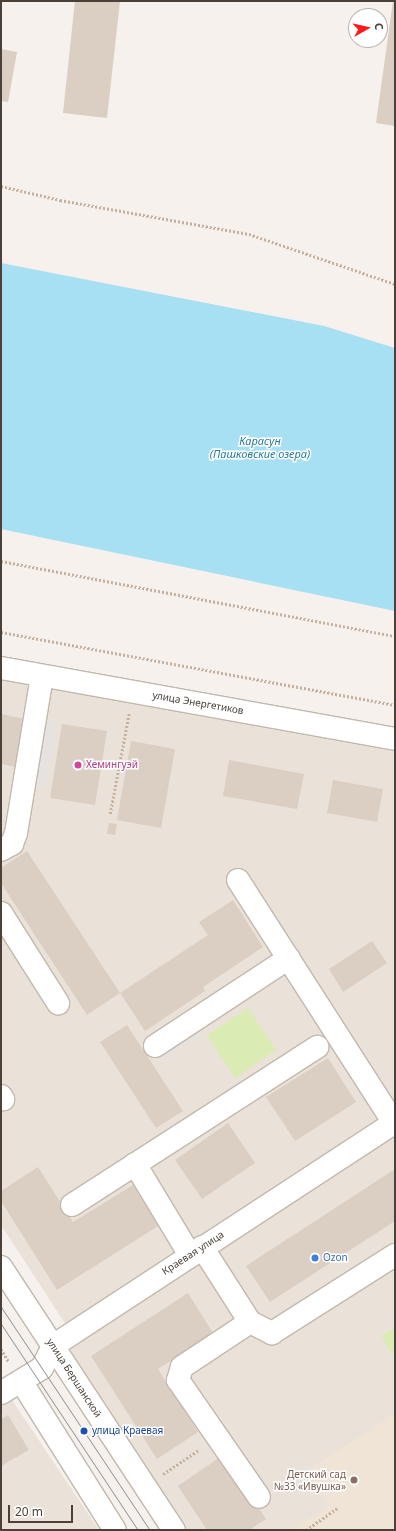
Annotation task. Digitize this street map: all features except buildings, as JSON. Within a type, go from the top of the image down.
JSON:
[{"type":"street","name":"улица Энергетиков","points":[[1,668],[395,739]]},
{"type":"street","points":[[1,850],[12,844],[16,832],[42,676]]},
{"type":"street","points":[[238,880],[395,1122]]},
{"type":"street","points":[[1,913],[58,1003]]},
{"type":"street","points":[[154,1046],[288,958]]},
{"type":"street","points":[[72,1205],[317,1047]]},
{"type":"street","name":"Краевая улица","points":[[1,1393],[42,1368],[53,1346],[395,1122]]},
{"type":"street","points":[[135,1164],[196,1251],[250,1322],[272,1333],[395,1255]]},
{"type":"street","name":"улица Бершанской","points":[[1,1267],[174,1530]]},
{"type":"street","points":[[250,1322],[182,1367],[178,1380],[259,1497]]},
{"type":"street","points":[[21,1381],[115,1530]]},
{"type":"path","points":[[1,186],[60,200],[249,234],[395,284]]},
{"type":"path","points":[[1,561],[395,636]]},
{"type":"path","points":[[1,632],[395,705]]},
{"type":"path","points":[[110,814],[132,691]]},
{"type":"path","points":[[163,1474],[218,1437]]},
{"type":"path","points":[[306,1530],[338,1508]]},
{"type":"shaded area","points":[[1,679],[395,749],[395,1107],[66,1325],[1,1225]]},
{"type":"shaded area","points":[[43,720],[57,722],[46,788],[32,786]]},
{"type":"shaded area","points":[[196,1025],[202,1035],[162,1060],[155,1050]]},
{"type":"shaded area","points":[[395,1131],[395,1530],[181,1530],[65,1355],[69,1342]]},
{"type":"shaded area","points":[[10,1397],[99,1530],[1,1530],[1,1403]]},
{"type":"shaded area","name":"Детский сад №33 «Ивушка»","points":[[395,1414],[395,1530],[292,1530],[329,1506],[306,1471]]},
{"type":"green space","points":[[248,1008],[276,1050],[235,1078],[207,1035]]},
{"type":"green space","points":[[395,1328],[395,1358],[381,1336]]},
{"type":"water","name":"Карасун (Пашковские озера)","points":[[1,263],[324,326],[395,348],[395,611],[1,529]]},
{"type":"tram line","points":[[1,1307],[150,1530]]},
{"type":"tram line","points":[[1,1324],[138,1530]]},
{"type":"place","name":"Хемингуэй","points":[[78,765]]},
{"type":"place","name":"Ozon","points":[[315,1258]]},
{"type":"place","name":"улица Краевая","points":[[84,1431]]},
{"type":"place","name":"Детский сад №33 «Ивушка»","points":[[354,1480]]}]
